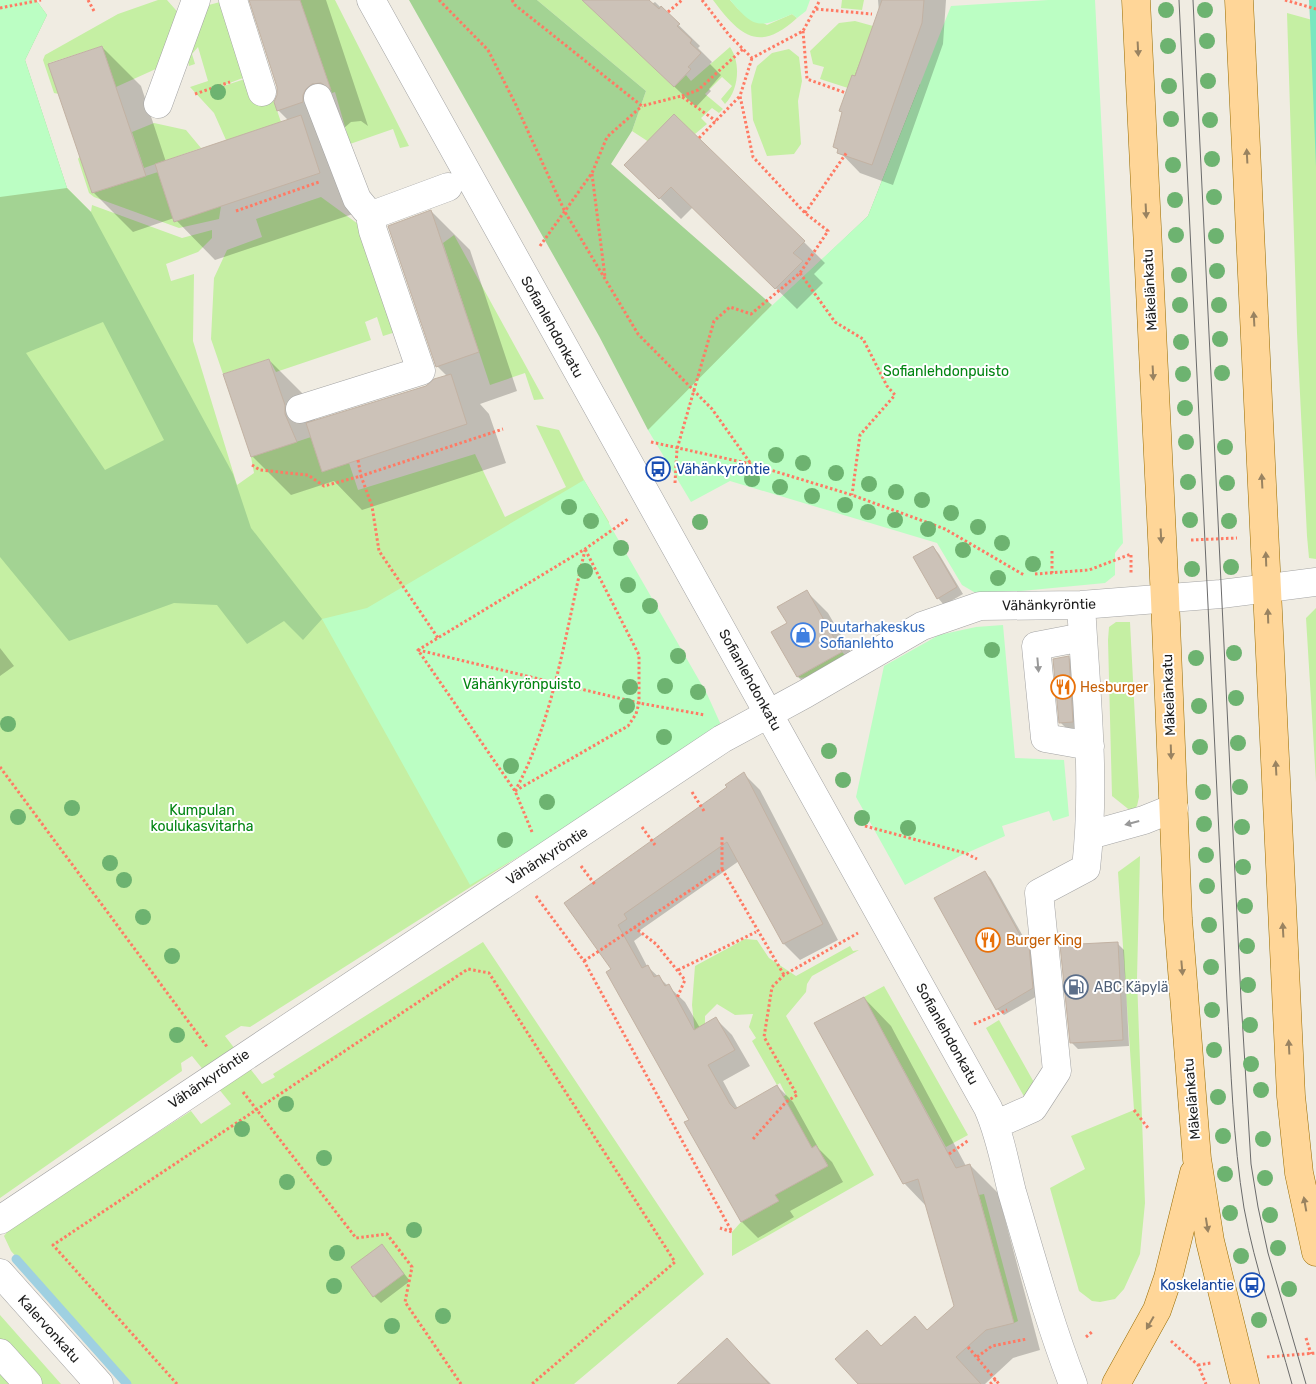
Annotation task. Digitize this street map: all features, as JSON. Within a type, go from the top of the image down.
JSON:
[{"type":"main road","name":"Mäkelänkatu","points":[[1136,0],[1165,598],[1178,919],[1197,1159],[1210,1241],[1245,1384]]},
{"type":"main road","points":[[1239,0],[1292,1096],[1299,1173],[1316,1252]]},
{"type":"main road","points":[[1116,1384],[1158,1310],[1173,1262],[1197,1159]]},
{"type":"street","points":[[158,104],[196,0]]},
{"type":"street","points":[[233,0],[262,92]]},
{"type":"street","name":"Sofianlehdonkatu","points":[[371,0],[769,714],[985,1130],[1012,1192],[1062,1357],[1073,1384]]},
{"type":"street","points":[[318,98],[357,199],[366,210],[375,214]]},
{"type":"street","points":[[300,409],[421,371],[371,221],[375,214],[448,187]]},
{"type":"street","name":"Vähänkyröntie","points":[[0,1220],[722,739],[922,626],[980,606],[1081,605],[1267,589],[1296,582],[1316,582]]},
{"type":"street","points":[[985,1130],[1033,1108],[1057,1071],[1039,893],[1086,868],[1090,835],[1090,746],[1081,605]]},
{"type":"street","points":[[1083,638],[1036,646],[1045,738],[1090,746]]},
{"type":"street","points":[[1090,835],[1144,820],[1174,808]]},
{"type":"street","name":"Kalervonkatu","points":[[0,1273],[98,1384]]},
{"type":"street","points":[[0,1353],[28,1384]]},
{"type":"path","points":[[0,8],[41,0]]},
{"type":"path","points":[[88,0],[94,11]]},
{"type":"path","points":[[439,0],[488,50],[516,104],[565,212],[638,334],[712,410],[752,464]]},
{"type":"path","points":[[512,0],[515,5],[642,106]]},
{"type":"path","points":[[668,12],[682,0]]},
{"type":"path","points":[[702,0],[729,35],[752,58]]},
{"type":"path","points":[[699,138],[740,96],[752,58],[803,31],[820,0]]},
{"type":"path","points":[[1285,0],[1316,9]]},
{"type":"path","points":[[816,9],[872,14]]},
{"type":"path","points":[[803,31],[807,79],[846,93]]},
{"type":"path","points":[[538,248],[592,173],[607,137],[642,106],[698,90],[743,49]]},
{"type":"path","points":[[195,94],[213,88]]},
{"type":"path","points":[[681,96],[716,121]]},
{"type":"path","points":[[674,487],[677,449],[714,321],[730,307],[751,314],[800,273],[828,231],[805,213],[753,157],[740,96]]},
{"type":"path","points":[[805,213],[847,152]]},
{"type":"path","points":[[592,173],[605,279]]},
{"type":"path","points":[[236,211],[323,181]]},
{"type":"path","points":[[800,273],[835,322],[863,339],[887,386],[895,395],[860,435],[852,495]]},
{"type":"path","points":[[252,465],[260,470],[308,475],[324,486],[361,476],[503,429]]},
{"type":"path","points":[[643,440],[752,464],[852,495],[944,529],[1023,575],[1089,570],[1131,554]]},
{"type":"path","points":[[358,460],[361,476],[372,506],[379,551],[438,638]]},
{"type":"path","points":[[418,650],[585,550],[630,517]]},
{"type":"path","points":[[1161,541],[1265,536]]},
{"type":"path","points":[[515,791],[530,764],[554,683],[585,550]]},
{"type":"path","points":[[515,791],[628,726],[636,714],[639,703],[639,655],[585,550]]},
{"type":"path","points":[[1052,551],[1052,573]]},
{"type":"path","points":[[418,650],[639,703],[709,715]]},
{"type":"path","points":[[418,650],[515,791],[534,836]]},
{"type":"path","points":[[0,767],[207,1046]]},
{"type":"path","points":[[690,790],[704,811]]},
{"type":"path","points":[[640,824],[655,845]]},
{"type":"path","points":[[860,825],[965,853],[977,859]]},
{"type":"path","points":[[722,837],[722,869],[756,932],[784,975]]},
{"type":"path","points":[[576,859],[596,886]]},
{"type":"path","points":[[584,961],[722,869]]},
{"type":"path","points":[[535,895],[558,929],[584,961],[732,1232],[720,1228]]},
{"type":"path","points":[[634,927],[656,944],[685,980],[677,998]]},
{"type":"path","points":[[678,970],[756,932]]},
{"type":"path","points":[[753,1139],[786,1102],[797,1095],[764,1037],[772,987],[784,975],[859,933]]},
{"type":"path","points":[[177,1384],[53,1245],[468,970],[489,973],[675,1262],[532,1384]]},
{"type":"path","points":[[972,1025],[1007,1010]]},
{"type":"path","points":[[245,1095],[356,1238],[387,1234],[412,1267],[405,1302],[461,1384]]},
{"type":"path","points":[[1134,1110],[1148,1128]]},
{"type":"path","points":[[949,1154],[985,1130]]},
{"type":"path","points":[[1167,1337],[1198,1365],[1206,1384]]},
{"type":"path","points":[[977,1357],[992,1346],[1030,1338]]},
{"type":"path","points":[[1306,1338],[1311,1354]]},
{"type":"path","points":[[968,1347],[999,1384]]},
{"type":"path","points":[[1270,1357],[1316,1353]]},
{"type":"path","points":[[990,1384],[996,1380]]},
{"type":"green space","points":[[0,0],[36,0],[47,15],[25,60],[67,188],[91,212],[233,474],[251,528],[322,619],[303,640],[284,621],[247,644],[217,605],[174,603],[69,641],[0,557]],"holes":[[[103,322],[164,440],[105,470],[26,353]]]},
{"type":"green space","points":[[0,0],[36,0],[47,15],[25,60],[67,188],[0,197]]},
{"type":"green space","points":[[158,0],[167,0],[182,17],[158,68],[116,87],[102,46],[49,63],[59,94],[54,93],[43,60],[45,55],[118,14]]},
{"type":"green space","points":[[300,0],[335,0],[409,146],[400,148],[393,129],[350,144],[335,92],[332,93]]},
{"type":"green space","points":[[409,0],[537,0],[646,91],[632,131],[611,164],[772,305],[750,328],[868,216],[920,84],[1001,112],[755,459],[648,430],[599,336]]},
{"type":"green space","points":[[537,0],[582,0],[674,87],[686,75],[691,81],[730,47],[736,61],[737,76],[730,98],[725,104],[721,99],[732,86],[722,77],[705,94],[723,109],[719,113],[712,108],[701,118],[707,124],[695,134],[677,118],[652,144],[632,131],[646,91]]},
{"type":"green space","points":[[713,0],[730,0],[738,9],[767,25],[792,14],[797,18],[784,29],[772,35],[751,36],[741,31],[732,23]]},
{"type":"green space","points":[[730,0],[810,0],[806,11],[797,18],[792,14],[764,24],[751,21]]},
{"type":"green space","points":[[842,0],[864,0],[862,10],[841,8]]},
{"type":"green space","name":"Sofianlehdonpuisto","points":[[1048,0],[1095,0],[1123,543],[1115,553],[1115,575],[1105,583],[979,595],[962,585],[937,543],[730,481],[691,502],[648,430],[763,314],[868,216],[951,6]]},
{"type":"green space","points":[[1309,0],[1316,0],[1316,167],[1310,19]]},
{"type":"green space","points":[[224,1],[248,76],[214,89],[248,78],[272,96],[281,122],[226,140],[214,113],[190,87],[208,81],[198,47],[192,54],[195,64],[189,66],[186,51],[201,7]]},
{"type":"green space","points":[[1287,13],[1316,21],[1316,559],[1309,558],[1307,536],[1297,333]]},
{"type":"green space","points":[[855,21],[873,26],[851,89],[820,79],[824,67],[813,64],[810,51],[839,23]]},
{"type":"green space","points":[[789,49],[799,57],[802,81],[798,101],[801,144],[794,154],[767,156],[753,120],[751,86],[757,66],[772,53]]},
{"type":"green space","points":[[154,123],[186,130],[201,148],[144,168],[132,132]]},
{"type":"green space","points":[[80,156],[93,193],[158,172],[174,222],[221,206],[219,219],[179,228],[94,197],[89,193],[78,159]]},
{"type":"green space","name":"Kumpulan koulukasvitarha","points":[[67,188],[91,212],[92,205],[182,238],[212,230],[212,238],[198,252],[166,264],[171,281],[194,274],[193,341],[237,485],[254,473],[251,457],[311,437],[349,463],[358,490],[475,454],[505,517],[566,487],[536,425],[559,430],[584,480],[609,522],[532,848],[250,1027],[241,1026],[225,1036],[262,1084],[275,1077],[273,1074],[483,942],[704,1274],[574,1384],[131,1384],[11,1251],[4,1236],[11,1227],[191,1111],[201,1124],[231,1104],[192,1056],[181,1063],[182,1071],[0,1198],[0,197]]},
{"type":"green space","points":[[321,197],[365,229],[399,331],[383,336],[377,317],[365,322],[371,340],[276,372],[269,359],[223,374],[211,339],[214,278],[227,250],[262,237],[256,219]]},
{"type":"green space","points":[[454,235],[544,399],[534,400],[525,373],[490,385],[443,243]]},
{"type":"green space","name":"Vähänkyrönpuisto","points":[[584,480],[707,694],[721,725],[538,845],[470,885],[322,619],[367,608]]},
{"type":"green space","points":[[1316,608],[1316,782],[1306,618]]},
{"type":"green space","points":[[1116,622],[1130,622],[1139,797],[1137,806],[1132,812],[1112,796],[1108,640],[1109,627]]},
{"type":"green space","points":[[1003,625],[1015,758],[1064,760],[1069,816],[1053,821],[1049,811],[1002,826],[1005,836],[960,856],[905,885],[856,797],[884,666],[939,635],[976,627]]},
{"type":"green space","points":[[842,652],[845,655],[822,671],[809,677],[798,677]]},
{"type":"green space","points":[[1140,856],[1137,978],[1145,1203],[1140,1254],[1124,1289],[1115,1299],[1100,1302],[1092,1301],[1079,1291],[1050,1188],[1085,1169],[1071,1136],[1134,1110],[1118,872]]},
{"type":"green space","points":[[745,939],[757,940],[769,958],[796,976],[850,946],[853,951],[859,950],[812,976],[807,984],[806,992],[786,1016],[874,1175],[732,1256],[732,1232],[741,1222],[779,1201],[775,1195],[828,1165],[816,1145],[812,1148],[783,1097],[786,1095],[780,1083],[777,1085],[752,1041],[756,1038],[749,1027],[753,1014],[735,1015],[717,1004],[705,1016],[705,1024],[695,1033],[692,1005],[695,966]]},
{"type":"green space","points":[[884,986],[968,1135],[946,1147],[864,997]]},
{"type":"green space","points":[[999,1020],[1036,1086],[1026,1100],[986,1028]]},
{"type":"green space","points":[[984,1194],[1018,1321],[1014,1323],[979,1195]]},
{"type":"green space","points":[[0,1315],[61,1384],[0,1384]]},
{"type":"building","points":[[249,0],[300,0],[331,90],[321,83],[312,84],[303,95],[303,102],[277,111],[274,102],[277,95],[277,87]]},
{"type":"building","points":[[582,0],[649,0],[659,9],[661,6],[680,24],[677,26],[692,40],[690,43],[701,53],[688,67],[691,69],[674,87]]},
{"type":"building","points":[[882,0],[924,0],[922,23],[872,165],[837,153],[838,149],[833,147],[842,112],[839,111],[852,75],[855,76]]},
{"type":"building","points":[[102,46],[146,176],[92,193],[48,64]]},
{"type":"building","points":[[674,114],[805,241],[793,253],[803,261],[775,289],[671,187],[659,199],[624,165]]},
{"type":"building","points":[[301,115],[320,173],[174,222],[155,164]]},
{"type":"building","points":[[431,210],[479,352],[436,367],[388,226]]},
{"type":"building","points":[[269,359],[285,405],[285,414],[297,442],[251,457],[223,374]]},
{"type":"building","points":[[451,374],[467,424],[322,472],[306,423],[426,386],[434,379]]},
{"type":"building","points":[[933,546],[957,587],[937,599],[913,557]]},
{"type":"building","name":"Puutarhakeskus Sofianlehto","points":[[807,590],[842,652],[797,677],[771,632],[787,623],[777,607]]},
{"type":"building","name":"Hesburger","points":[[1069,656],[1073,722],[1059,723],[1053,659]]},
{"type":"building","points":[[744,772],[823,924],[783,944],[727,842],[624,914],[627,919],[618,925],[642,968],[648,965],[654,977],[659,975],[665,986],[669,984],[694,1030],[716,1017],[735,1050],[708,1065],[730,1104],[735,1109],[777,1085],[812,1148],[816,1145],[828,1166],[775,1195],[779,1201],[741,1222],[684,1122],[689,1120],[606,972],[611,969],[564,903],[727,787],[725,785]]},
{"type":"building","points":[[985,871],[1026,946],[1029,946],[1033,988],[996,1010],[934,898]]},
{"type":"building","points":[[1118,942],[1123,1040],[1070,1043],[1060,945]]},
{"type":"building","points":[[864,997],[956,1168],[970,1164],[1014,1323],[986,1330],[956,1357],[981,1384],[858,1384],[835,1359],[867,1330],[881,1346],[915,1316],[927,1330],[954,1306],[918,1179],[903,1184],[814,1023]]},
{"type":"building","points":[[382,1244],[404,1274],[373,1297],[351,1267]]},
{"type":"building","points":[[727,1338],[769,1384],[677,1384]]},
{"type":"waterway","points":[[16,1259],[127,1384]]},
{"type":"tram line","points":[[1179,0],[1227,1001],[1235,1131],[1244,1208],[1260,1275],[1292,1384]]},
{"type":"tram line","points":[[1193,0],[1241,999],[1251,1164],[1268,1253],[1306,1384]]},
{"type":"place","name":"Vähänkyröntie","points":[[658,469]]},
{"type":"place","name":"Puutarhakeskus Sofianlehto","points":[[803,635]]},
{"type":"place","name":"Hesburger","points":[[1063,687]]},
{"type":"place","name":"Burger King","points":[[988,940]]},
{"type":"place","name":"ABC Käpylä","points":[[1076,987]]},
{"type":"place","name":"Koskelantie","points":[[1252,1285]]}]
